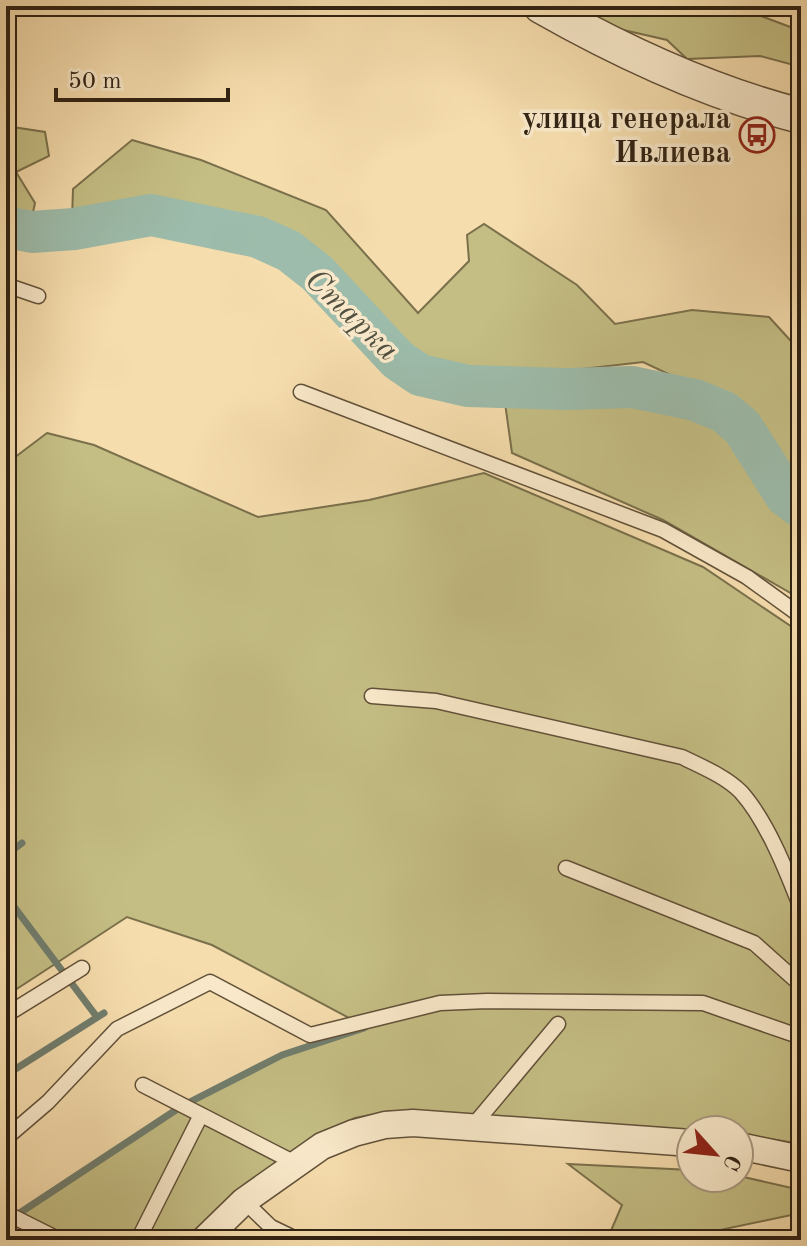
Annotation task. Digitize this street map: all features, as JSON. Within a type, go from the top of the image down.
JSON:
[{"type":"street","points":[[541,6],[592,35],[662,67],[768,108],[801,116]]},
{"type":"street","points":[[204,1240],[244,1201],[322,1146],[385,1125],[413,1123],[675,1142]]},
{"type":"street","points":[[755,1149],[801,1159]]},
{"type":"lane","points":[[6,285],[38,296]]},
{"type":"lane","points":[[301,392],[663,530],[747,577],[801,616]]},
{"type":"lane","points":[[372,696],[436,701],[682,757],[718,775],[740,792],[758,817],[801,908]]},
{"type":"lane","points":[[566,868],[754,943],[801,985]]},
{"type":"lane","points":[[6,1015],[82,968]]},
{"type":"lane","points":[[6,1138],[48,1102],[117,1029],[210,982],[310,1035],[440,1003],[487,1001],[703,1003],[801,1037]]},
{"type":"lane","points":[[472,1127],[558,1024]]},
{"type":"lane","points":[[143,1085],[297,1164]]},
{"type":"lane","points":[[138,1240],[201,1115]]},
{"type":"lane","points":[[244,1201],[271,1227],[298,1240]]},
{"type":"lane","points":[[8,1214],[60,1240]]},
{"type":"shaded area","points":[[574,6],[747,6],[761,16],[801,31],[801,67],[760,56],[687,59],[667,40],[606,26]]},
{"type":"shaded area","points":[[6,126],[45,132],[49,156],[16,172],[35,203],[32,217],[6,220]]},
{"type":"shaded area","points":[[132,140],[201,160],[326,210],[418,313],[469,261],[467,235],[484,224],[577,285],[615,324],[692,310],[769,317],[801,352],[801,483],[756,415],[643,362],[556,372],[445,365],[399,346],[326,257],[262,227],[174,209],[72,220],[73,189]]},
{"type":"shaded area","points":[[633,396],[722,422],[775,496],[801,516],[801,599],[663,520],[512,453],[505,403]]},
{"type":"shaded area","points":[[47,433],[94,445],[258,517],[369,500],[484,473],[703,567],[801,633],[801,1144],[755,1137],[755,1114],[675,1114],[675,1129],[390,1111],[355,1118],[316,1135],[194,1240],[6,1240],[6,1222],[182,1106],[282,1055],[366,1027],[212,945],[127,917],[6,996],[6,464]]},
{"type":"shaded area","points":[[568,1164],[675,1169],[675,1194],[755,1194],[755,1180],[801,1190],[801,1213],[715,1231],[714,1240],[607,1240],[622,1205]]},
{"type":"waterway","name":"Старка","points":[[6,227],[32,232],[74,229],[151,215],[258,237],[289,251],[317,273],[398,360],[420,375],[468,386],[632,387],[695,400],[724,412],[742,427],[786,496],[801,507]]},
{"type":"waterway","points":[[6,855],[22,843]]},
{"type":"waterway","points":[[6,896],[97,1017]]},
{"type":"waterway","points":[[6,1075],[104,1013]]},
{"type":"waterway","points":[[6,1222],[182,1106],[282,1055],[364,1028]]},
{"type":"place","name":"улица генерала Ивлиева","points":[[757,135]]}]
